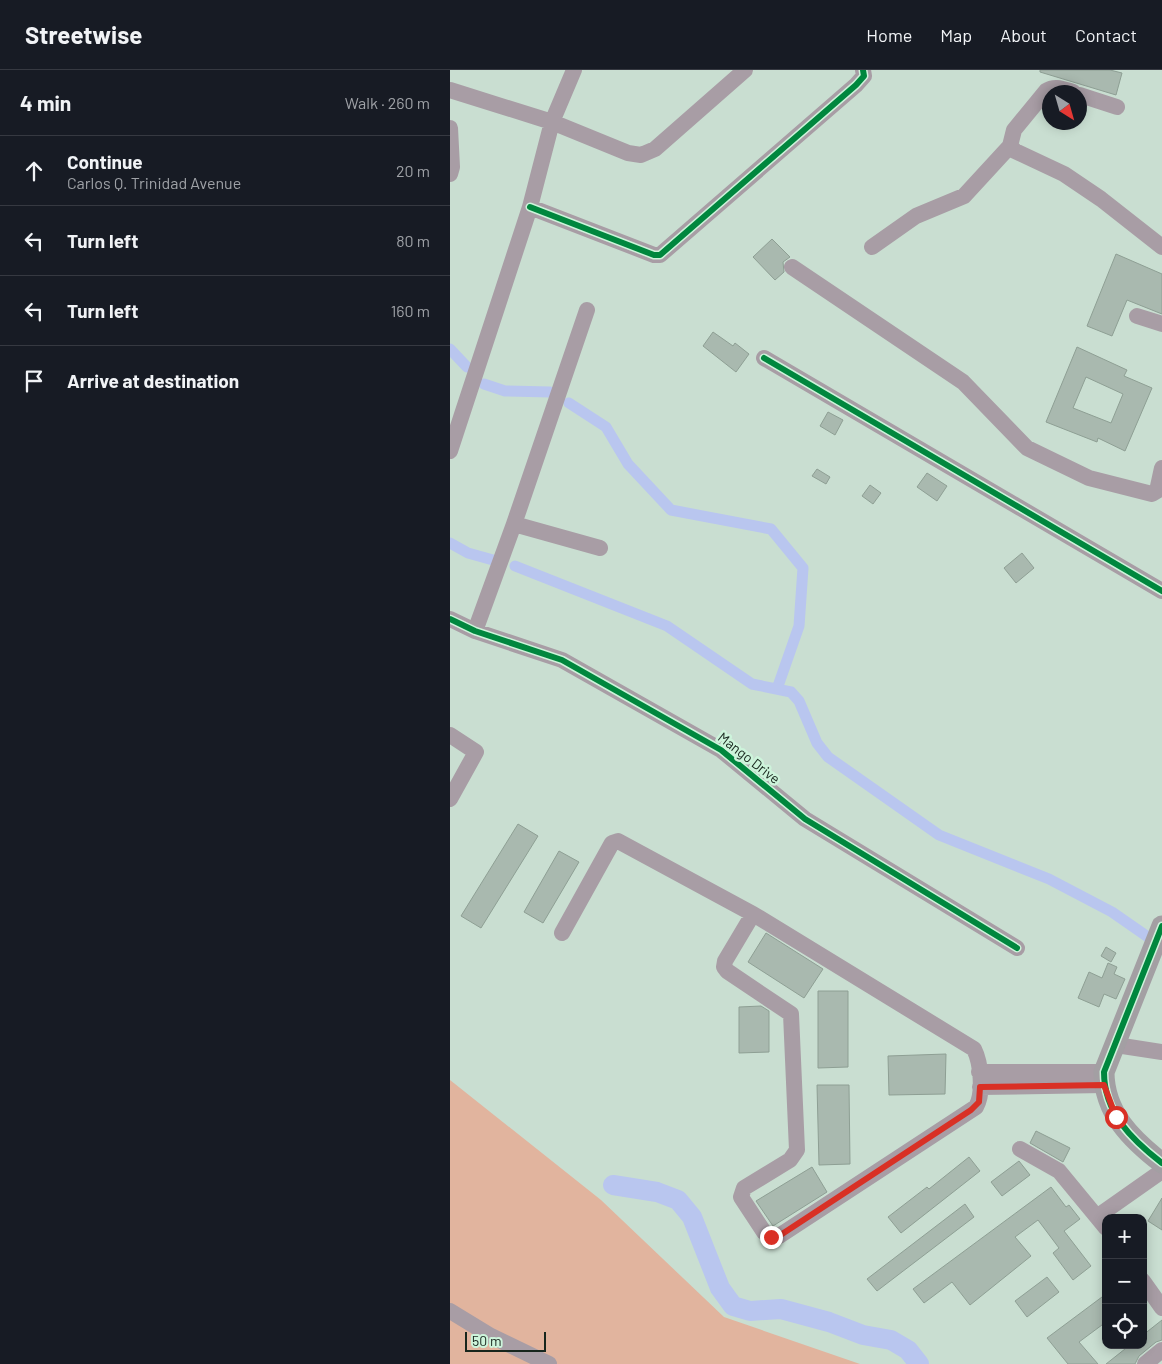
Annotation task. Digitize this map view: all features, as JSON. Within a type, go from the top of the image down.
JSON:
[{"type":"main road","points":[[1162,926],[1104,1079],[1116,1117],[1140,1145],[1162,1163]]},
{"type":"street","points":[[450,451],[530,207],[552,122],[574,70]]},
{"type":"street","points":[[450,90],[552,122],[628,153],[641,155],[654,150],[745,70]]},
{"type":"street","points":[[530,207],[654,255],[660,255],[856,85],[864,76],[863,70]]},
{"type":"street","points":[[872,247],[916,216],[964,196],[1010,146],[1014,130],[1042,96]]},
{"type":"street","points":[[1087,97],[1117,107]]},
{"type":"street","points":[[450,128],[452,167],[450,174]]},
{"type":"street","points":[[1010,146],[1016,151],[1064,174],[1101,199],[1162,247]]},
{"type":"street","points":[[792,267],[963,382],[1027,448],[1089,478],[1152,494],[1157,491],[1162,468]]},
{"type":"street","points":[[475,631],[514,524],[587,310]]},
{"type":"street","points":[[1137,316],[1162,324]]},
{"type":"street","points":[[764,358],[1162,591]]},
{"type":"street","points":[[514,524],[600,548]]},
{"type":"street","name":"Mango Drive","points":[[450,619],[475,631],[562,660],[721,750],[805,819],[1017,948]]},
{"type":"street","points":[[450,734],[476,752],[450,799]]},
{"type":"street","points":[[562,933],[612,844],[618,841],[753,914],[969,1045],[978,1055],[979,1102],[971,1110],[779,1236],[771,1237],[764,1232],[741,1196],[741,1192],[744,1188],[790,1160],[797,1150],[793,1020],[786,1008],[727,971],[724,967],[725,962],[753,914]]},
{"type":"street","points":[[1116,1045],[1162,1052]]},
{"type":"street","points":[[980,1080],[1104,1079]]},
{"type":"street","points":[[1020,1148],[1059,1171],[1102,1222]]},
{"type":"street","points":[[1111,1214],[1162,1171]]},
{"type":"street","points":[[1147,1287],[1162,1308]]},
{"type":"street","points":[[450,1310],[492,1336],[549,1364]]},
{"type":"street","points":[[1145,1364],[1162,1350]]},
{"type":"shaded area","points":[[450,1080],[601,1200],[724,1317],[860,1364],[450,1364]]},
{"type":"building","points":[[1040,70],[1110,70],[1122,73],[1116,95],[1040,72]]},
{"type":"building","points":[[772,239],[790,257],[783,262],[784,272],[775,280],[753,257]]},
{"type":"building","points":[[1116,254],[1162,274],[1162,314],[1127,300],[1112,336],[1087,326]]},
{"type":"building","points":[[713,332],[733,346],[735,343],[749,354],[736,372],[703,346]]},
{"type":"building","points":[[1077,347],[1127,370],[1124,376],[1152,388],[1125,451],[1098,438],[1097,442],[1046,422]],"holes":[[[1086,377],[1123,394],[1111,423],[1073,408]]]},
{"type":"building","points":[[828,412],[843,420],[835,435],[820,426]]},
{"type":"building","points":[[817,469],[830,477],[826,484],[812,476]]},
{"type":"building","points":[[927,473],[947,486],[937,501],[917,487]]},
{"type":"building","points":[[870,485],[881,493],[873,504],[862,496]]},
{"type":"building","points":[[1022,553],[1034,568],[1016,583],[1004,568]]},
{"type":"building","points":[[518,824],[538,836],[481,928],[461,916]]},
{"type":"building","points":[[559,851],[579,862],[543,923],[524,912]]},
{"type":"building","points":[[766,933],[823,969],[804,998],[748,962]]},
{"type":"building","points":[[1106,947],[1116,953],[1111,962],[1101,956]]},
{"type":"building","points":[[1108,963],[1117,967],[1114,974],[1125,979],[1116,999],[1104,994],[1099,1007],[1078,998],[1089,972],[1102,978]]},
{"type":"building","points":[[818,991],[848,991],[848,1067],[818,1068]]},
{"type":"building","points":[[761,1006],[769,1011],[769,1052],[739,1053],[739,1007]]},
{"type":"building","points":[[946,1054],[945,1094],[889,1095],[888,1056]]},
{"type":"building","points":[[817,1085],[849,1085],[850,1164],[819,1165]]},
{"type":"building","points":[[1036,1131],[1070,1148],[1063,1162],[1030,1143]]},
{"type":"building","points":[[969,1157],[980,1171],[901,1233],[888,1217],[927,1187],[929,1189]]},
{"type":"building","points":[[1019,1161],[1030,1175],[1002,1196],[991,1182]]},
{"type":"building","points":[[812,1167],[827,1192],[773,1226],[756,1201]]},
{"type":"building","points":[[1051,1187],[1066,1207],[1069,1205],[1080,1219],[1064,1231],[1091,1266],[1073,1280],[1053,1253],[1059,1248],[1038,1220],[1015,1237],[1031,1256],[970,1305],[952,1282],[924,1303],[913,1289]]},
{"type":"building","points":[[1162,1198],[1162,1230],[1148,1221]]},
{"type":"building","points":[[965,1204],[974,1217],[877,1291],[867,1279]]},
{"type":"building","points":[[1047,1277],[1059,1292],[1027,1317],[1015,1301]]},
{"type":"building","points":[[1102,1297],[1102,1325],[1079,1342],[1098,1364],[1068,1364],[1047,1338]]},
{"type":"building","points":[[1162,1320],[1162,1340],[1156,1342],[1139,1356],[1135,1364],[1106,1364],[1125,1349],[1147,1349],[1147,1332]]},
{"type":"waterway","points":[[450,349],[467,367]]},
{"type":"waterway","points":[[484,384],[505,391],[550,392]]},
{"type":"waterway","points":[[569,403],[606,427],[628,464],[671,510],[771,529],[803,568],[799,626],[777,689]]},
{"type":"waterway","points":[[450,543],[468,553],[493,560]]},
{"type":"waterway","points":[[515,566],[667,626],[752,684],[791,692],[799,701],[817,743],[828,757],[939,835],[1049,879],[1112,912],[1158,944]]},
{"type":"waterway","points":[[613,1185],[657,1192],[678,1200],[692,1217],[720,1288],[733,1306],[750,1311],[781,1309],[829,1322],[863,1335],[891,1340],[908,1350],[919,1364]]},
{"type":"cycle path","points":[[530,207],[654,255],[660,255],[856,85],[864,76],[863,70]]},
{"type":"cycle path","points":[[764,358],[1162,591]]},
{"type":"cycle path","points":[[450,619],[475,631],[562,660],[721,750],[805,819],[1017,948]]},
{"type":"cycle path","points":[[1162,926],[1104,1072],[1105,1087],[1114,1113],[1130,1135],[1162,1163]]},
{"type":"route","points":[[771,1237],[779,1236],[971,1110],[979,1102],[980,1087],[1104,1085],[1108,1100],[1116,1117]]}]
